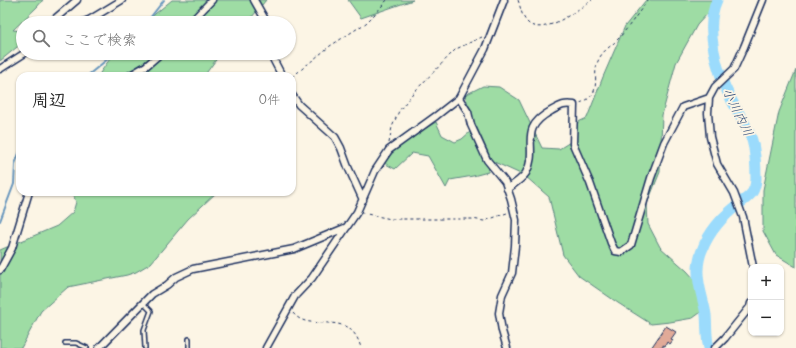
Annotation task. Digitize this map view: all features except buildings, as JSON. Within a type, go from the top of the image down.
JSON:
[{"type":"street","points":[[58,16],[77,0]]},
{"type":"street","points":[[97,16],[122,0]]},
{"type":"street","points":[[197,16],[212,0]]},
{"type":"street","points":[[254,0],[263,16]]},
{"type":"street","points":[[266,348],[295,296],[312,278],[358,212],[375,171],[389,150],[459,98],[479,61],[504,0]]},
{"type":"street","points":[[752,264],[743,217],[734,193],[717,164],[710,136],[708,120],[709,98],[715,87],[734,69],[763,0]]},
{"type":"street","points":[[0,69],[16,58]]},
{"type":"street","points":[[136,72],[153,60]]},
{"type":"street","points":[[274,60],[280,72]]},
{"type":"street","points":[[459,98],[468,112],[471,125],[487,160],[505,182],[516,220],[512,273],[502,295],[499,313],[507,348]]},
{"type":"street","points":[[507,189],[526,173],[530,159],[530,134],[533,125],[543,116],[566,103],[574,105],[573,144],[590,183],[611,243],[615,251],[622,252],[631,245],[651,178],[664,143],[683,107],[709,98]]},
{"type":"street","points":[[296,101],[335,137],[363,200]]},
{"type":"street","points":[[0,270],[12,248],[28,196]]},
{"type":"street","points":[[99,348],[142,303],[176,277],[193,269],[294,249],[347,227]]},
{"type":"street","points":[[715,348],[748,309]]},
{"type":"lane","points":[[142,303],[151,312],[144,330],[145,348]]},
{"type":"lane","points":[[189,339],[189,348]]},
{"type":"lane","points":[[65,343],[76,343],[87,348]]},
{"type":"path","points":[[296,74],[330,46],[366,23],[387,0]]},
{"type":"path","points":[[518,0],[528,24],[542,27],[555,24],[592,0]]},
{"type":"path","points":[[574,105],[590,98],[594,93],[598,60],[603,52],[618,39],[648,0]]},
{"type":"path","points":[[389,150],[389,139],[394,122],[399,111],[413,93],[456,49],[485,36],[490,36]]},
{"type":"path","points":[[358,212],[391,219],[472,219],[484,221],[513,211]]},
{"type":"path","points":[[289,308],[298,319],[304,322],[340,324],[348,328],[354,333],[361,348]]},
{"type":"green space","points":[[0,0],[43,0],[28,16],[16,16],[16,27],[13,30],[16,30],[16,48],[0,61]]},
{"type":"green space","points":[[172,0],[266,0],[253,16],[153,16]]},
{"type":"green space","points":[[348,0],[413,0],[361,18]]},
{"type":"green space","points":[[646,0],[720,0],[697,25],[676,63],[662,115],[660,172],[647,204],[648,224],[660,247],[687,271],[705,291],[708,307],[693,318],[651,324],[579,276],[563,255],[549,197],[525,176],[492,161],[473,119],[465,95],[483,86],[499,87],[519,100],[542,148],[559,149],[575,139],[574,124],[587,118],[625,26]]},
{"type":"green space","points":[[109,60],[216,60],[207,72],[101,72]]},
{"type":"green space","points":[[796,70],[796,267],[776,255],[763,231],[763,190],[779,112]]},
{"type":"green space","points":[[436,122],[442,135],[455,142],[462,139],[471,131],[479,150],[489,166],[488,172],[450,180],[446,188],[428,156],[412,153],[395,169],[384,163],[400,144]]},
{"type":"green space","points":[[74,196],[213,196],[188,219],[151,263],[136,272],[127,275],[68,287],[41,311],[21,348],[0,348],[0,250],[57,226],[73,212],[76,202]]},
{"type":"waterway","points":[[151,16],[164,0]]},
{"type":"waterway","name":"小川内川","points":[[709,348],[706,315],[698,278],[700,258],[708,237],[722,219],[753,192],[756,179],[755,154],[752,140],[726,88],[717,64],[712,37],[713,11],[717,0]]},
{"type":"waterway","points":[[92,72],[106,60]]},
{"type":"waterway","points":[[0,221],[14,184],[16,161]]}]
